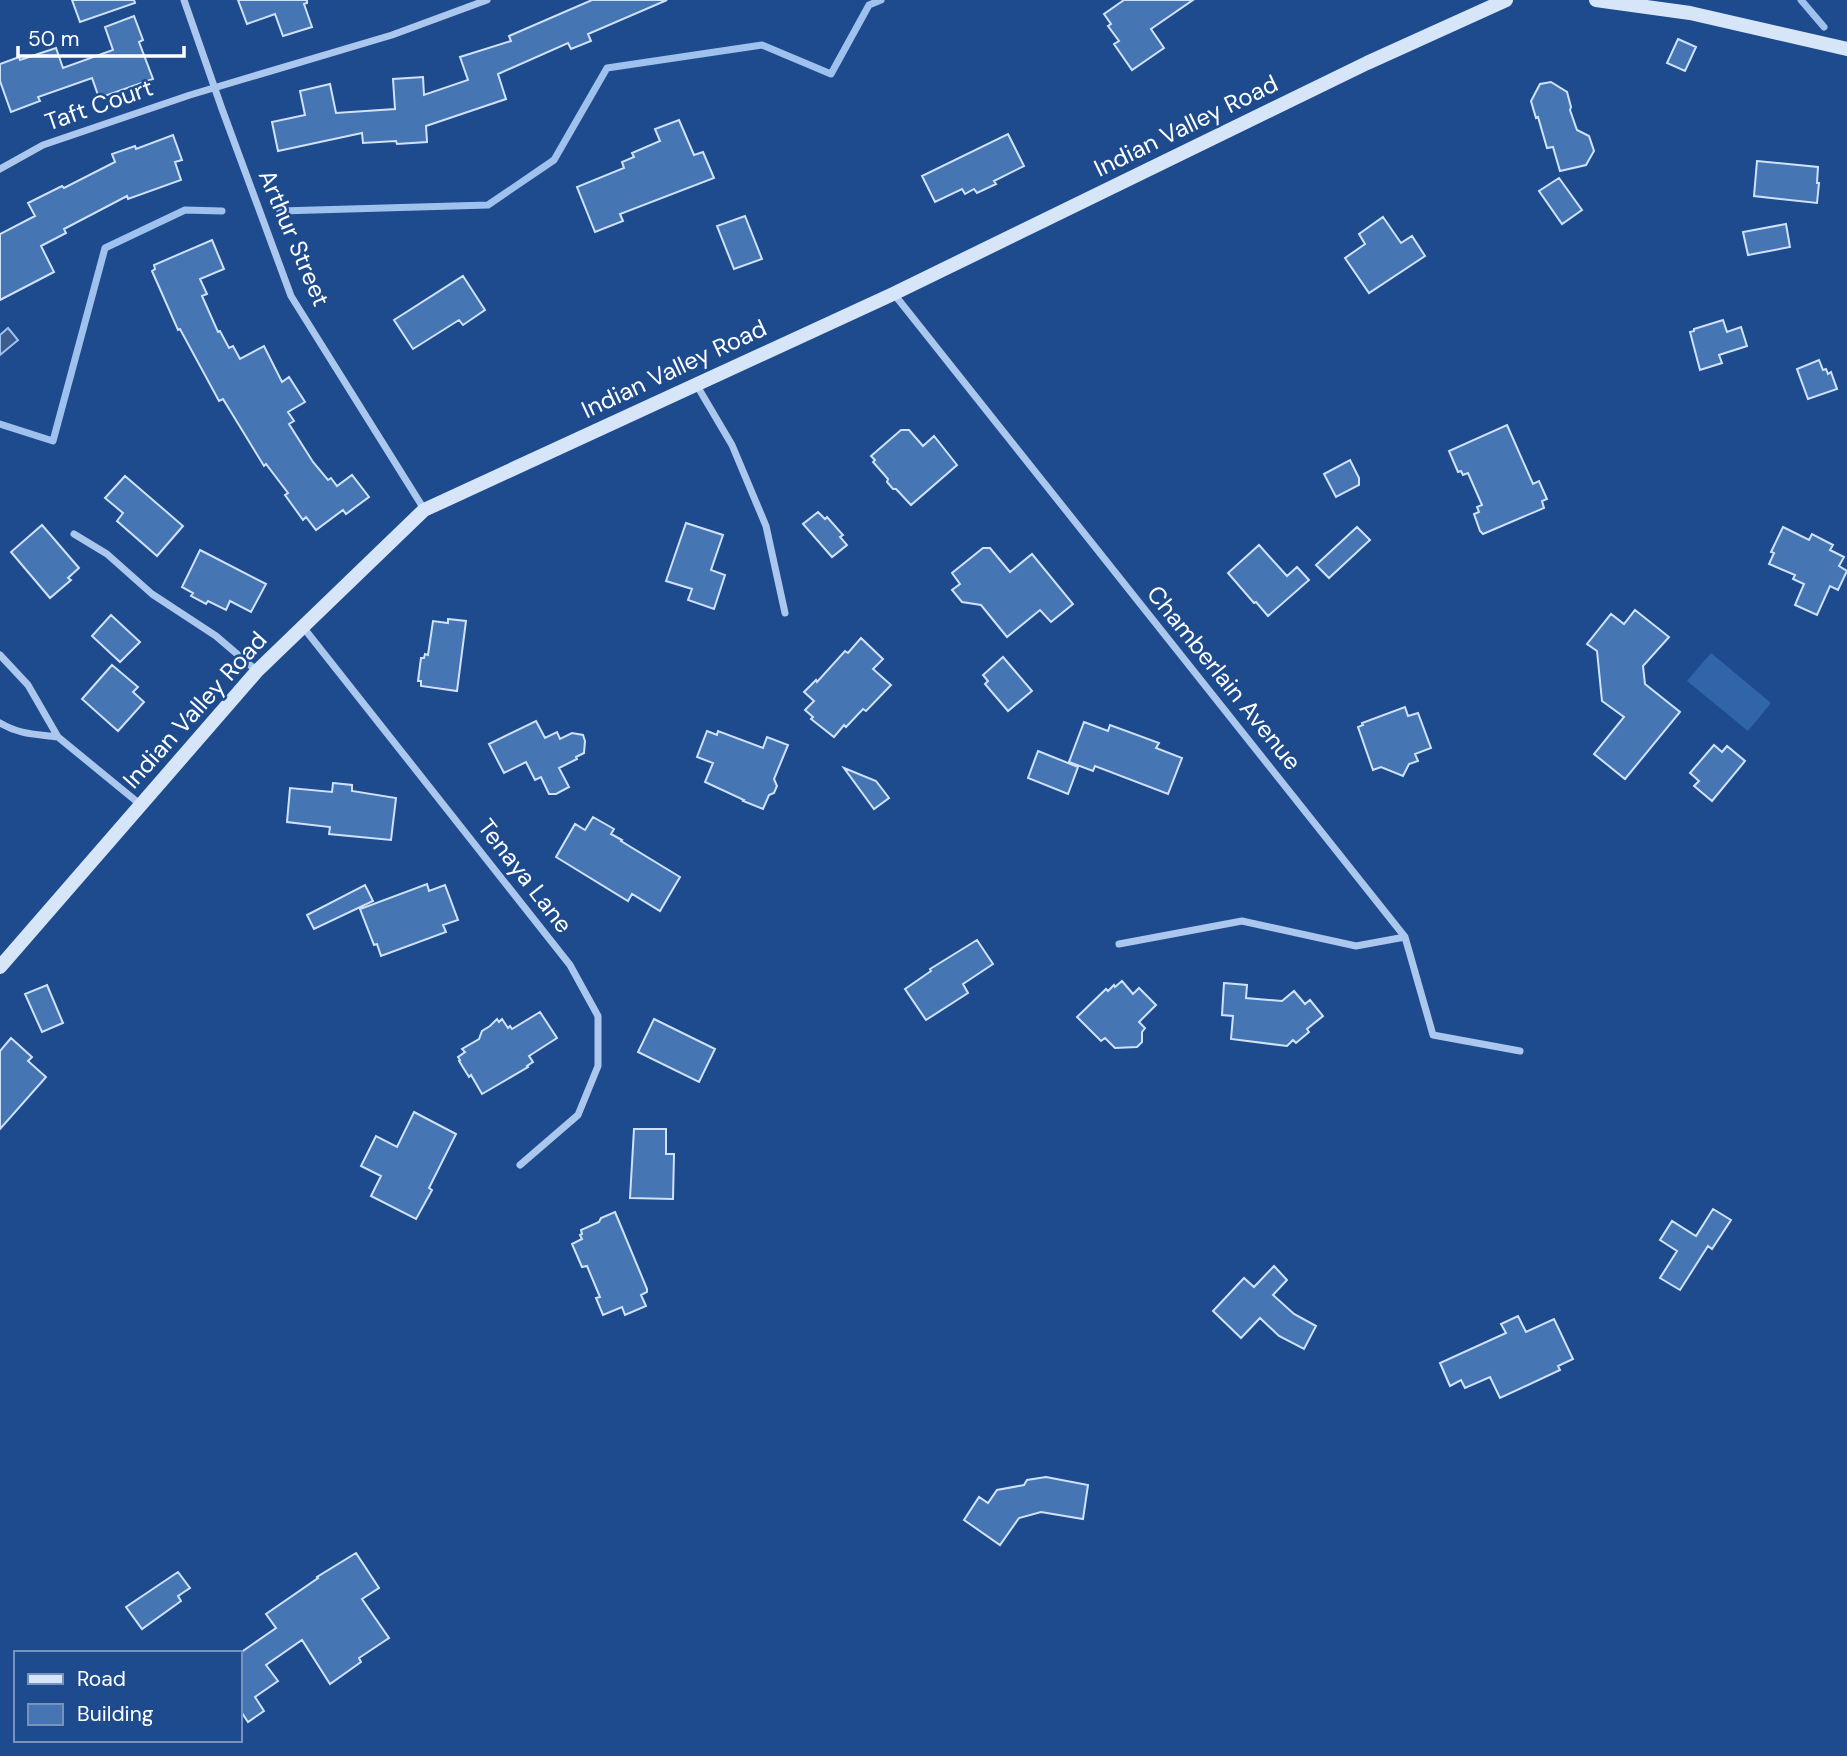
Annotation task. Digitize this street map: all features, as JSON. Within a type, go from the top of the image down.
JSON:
[{"type":"street","name":"Arthur Street","points":[[184,0],[292,296],[425,510]]},
{"type":"street","name":"Taft Court","points":[[0,169],[43,145],[215,87],[392,34],[487,0]]},
{"type":"street","name":"Indian Valley Road","points":[[0,967],[257,671],[425,510],[893,294],[1355,69],[1506,0]]},
{"type":"street","points":[[1596,0],[1690,13],[1847,49]]},
{"type":"street","name":"Chamberlain Avenue","points":[[893,294],[1405,937],[1433,1035],[1520,1051]]},
{"type":"street","points":[[695,384],[732,445],[766,526],[785,613]]},
{"type":"street","points":[[74,534],[107,554],[152,594],[216,636],[257,671]]},
{"type":"street","name":"Tenaya Lane","points":[[303,626],[570,965],[598,1016],[598,1066],[578,1115],[520,1165]]},
{"type":"street","points":[[0,656],[28,685],[58,737],[141,805]]},
{"type":"street","points":[[0,723],[27,734],[58,737]]},
{"type":"street","points":[[1119,944],[1242,921],[1356,946],[1405,937]]},
{"type":"shaded area","points":[[8,328],[18,340],[0,355],[0,335]]},
{"type":"shaded area","points":[[1711,653],[1771,703],[1748,731],[1687,681]]},
{"type":"building","points":[[72,0],[134,0],[135,3],[80,22]]},
{"type":"building","points":[[238,0],[307,0],[304,4],[312,27],[283,36],[275,14],[247,24]]},
{"type":"building","points":[[592,0],[667,0],[588,34],[591,41],[571,49],[568,43],[498,74],[506,99],[426,126],[427,142],[363,143],[362,133],[278,151],[272,122],[305,115],[300,91],[330,84],[336,113],[395,109],[393,79],[423,77],[424,95],[468,80],[460,57],[511,41],[509,36]]},
{"type":"building","points":[[1124,0],[1193,0],[1151,29],[1164,48],[1132,70],[1114,44],[1119,41],[1108,26],[1111,24],[1104,14]]},
{"type":"building","points":[[134,16],[143,40],[139,42],[153,79],[99,98],[92,78],[38,97],[40,101],[11,112],[0,81],[0,64],[56,48],[63,68],[113,50],[105,27]]},
{"type":"building","points":[[1678,39],[1696,47],[1685,71],[1667,63]]},
{"type":"building","points":[[1551,82],[1567,92],[1577,130],[1589,136],[1594,151],[1586,165],[1560,171],[1553,147],[1547,148],[1531,101],[1540,84]]},
{"type":"building","points":[[679,120],[694,155],[703,152],[714,178],[620,214],[623,221],[595,232],[577,187],[624,168],[622,162],[634,157],[632,153],[660,141],[655,129]]},
{"type":"building","points":[[1008,134],[1024,166],[977,193],[974,189],[965,194],[962,189],[935,202],[922,176]]},
{"type":"building","points":[[173,135],[182,160],[175,162],[181,180],[128,199],[127,196],[64,229],[66,233],[41,246],[54,272],[0,300],[0,234],[35,216],[28,203],[115,162],[112,154],[135,146],[136,149]]},
{"type":"building","points":[[1757,161],[1818,167],[1817,203],[1754,196]]},
{"type":"building","points":[[1559,178],[1582,210],[1562,224],[1539,191]]},
{"type":"building","points":[[745,216],[762,259],[734,269],[717,226]]},
{"type":"building","points":[[1383,217],[1401,243],[1412,236],[1425,256],[1369,293],[1345,258],[1365,244],[1359,234]]},
{"type":"building","points":[[1786,224],[1790,247],[1748,255],[1743,232]]},
{"type":"building","points":[[212,240],[224,269],[200,279],[207,294],[202,296],[218,332],[220,331],[229,348],[233,346],[240,359],[264,346],[282,382],[289,377],[305,402],[288,412],[294,421],[289,424],[313,462],[328,480],[331,478],[337,486],[352,475],[369,497],[346,514],[343,510],[316,530],[306,517],[303,520],[285,495],[288,493],[266,464],[264,466],[223,399],[219,401],[180,329],[178,330],[152,271],[155,269],[154,265]]},
{"type":"building","points":[[463,276],[485,310],[463,325],[459,320],[413,349],[394,320]]},
{"type":"building","points":[[1723,320],[1727,332],[1741,327],[1747,346],[1719,355],[1722,363],[1700,370],[1690,332]]},
{"type":"building","points":[[1819,360],[1823,370],[1826,369],[1828,374],[1831,372],[1837,389],[1808,399],[1797,369]]},
{"type":"building","points":[[1507,425],[1533,484],[1539,481],[1547,499],[1542,501],[1544,508],[1483,534],[1474,514],[1479,512],[1477,507],[1482,505],[1468,473],[1463,475],[1461,471],[1458,472],[1449,451]]},
{"type":"building","points":[[901,430],[909,430],[923,446],[934,436],[957,465],[911,505],[887,482],[888,479],[871,456]]},
{"type":"building","points":[[1350,460],[1359,478],[1359,485],[1336,497],[1324,474]]},
{"type":"building","points":[[125,476],[183,526],[157,556],[117,521],[123,513],[105,498]]},
{"type":"building","points":[[818,512],[825,519],[827,517],[843,535],[840,537],[847,545],[832,557],[803,524]]},
{"type":"building","points":[[686,523],[723,535],[711,570],[725,575],[714,609],[688,600],[692,589],[666,581]]},
{"type":"building","points":[[42,525],[79,568],[68,578],[71,580],[50,598],[11,552]]},
{"type":"building","points":[[1357,527],[1370,540],[1329,578],[1316,565]]},
{"type":"building","points":[[1783,527],[1809,540],[1812,534],[1833,545],[1830,550],[1844,557],[1839,566],[1847,571],[1838,590],[1830,586],[1817,615],[1795,605],[1804,584],[1793,579],[1795,575],[1769,564],[1774,553],[1771,552]]},
{"type":"building","points":[[1259,545],[1287,576],[1297,567],[1309,580],[1268,616],[1228,573]]},
{"type":"building","points":[[983,548],[990,548],[1010,572],[1032,554],[1073,604],[1051,622],[1040,610],[1007,637],[981,605],[962,602],[952,590],[960,584],[952,573]]},
{"type":"building","points":[[200,550],[266,584],[251,612],[230,601],[226,610],[208,601],[206,604],[191,596],[193,593],[182,587]]},
{"type":"building","points":[[1635,610],[1669,637],[1643,666],[1645,684],[1680,712],[1625,779],[1594,754],[1624,717],[1602,701],[1597,651],[1587,644],[1611,614],[1624,624]]},
{"type":"building","points":[[111,615],[140,642],[120,662],[92,636]]},
{"type":"building","points":[[448,619],[466,621],[457,691],[421,686],[421,681],[418,681],[421,658],[424,658],[425,654],[428,655],[433,621],[448,623]]},
{"type":"building","points":[[861,638],[883,659],[873,669],[891,685],[866,711],[863,709],[834,737],[811,719],[813,717],[805,710],[814,701],[804,692]]},
{"type":"building","points":[[1003,657],[1032,691],[1008,711],[985,684],[988,681],[983,675]]},
{"type":"building","points":[[112,665],[138,687],[133,692],[144,702],[118,731],[82,699]]},
{"type":"building","points":[[1405,707],[1408,716],[1418,713],[1431,748],[1415,754],[1418,761],[1409,764],[1403,776],[1381,767],[1373,770],[1358,727],[1363,725],[1362,723]]},
{"type":"building","points":[[536,721],[545,738],[557,732],[560,739],[572,733],[583,735],[585,741],[584,753],[559,768],[569,787],[556,794],[549,794],[541,777],[535,780],[526,762],[504,773],[489,744]]},
{"type":"building","points":[[1084,722],[1108,731],[1110,725],[1159,743],[1156,748],[1182,758],[1168,794],[1095,766],[1093,771],[1069,762]]},
{"type":"building","points":[[707,731],[717,735],[718,731],[763,748],[767,737],[788,745],[774,779],[777,786],[774,793],[769,795],[763,809],[705,782],[713,763],[697,757]]},
{"type":"building","points":[[1714,745],[1722,752],[1727,746],[1745,761],[1712,801],[1694,786],[1699,781],[1690,773]]},
{"type":"building","points":[[1038,751],[1078,767],[1068,794],[1028,778]]},
{"type":"building","points":[[844,768],[876,781],[889,798],[874,809]]},
{"type":"building","points":[[333,783],[352,785],[352,791],[396,798],[391,840],[329,834],[330,827],[287,822],[290,788],[332,792]]},
{"type":"building","points":[[593,817],[614,829],[611,834],[621,841],[680,877],[660,911],[632,894],[628,901],[556,857],[575,824],[585,830]]},
{"type":"building","points":[[427,884],[429,891],[445,885],[458,920],[443,925],[446,932],[381,956],[360,909]]},
{"type":"building","points":[[365,885],[373,901],[314,929],[307,915]]},
{"type":"building","points":[[977,940],[993,964],[963,984],[968,993],[926,1020],[905,989],[931,971],[930,969]]},
{"type":"building","points":[[1122,981],[1133,994],[1139,988],[1156,1005],[1139,1022],[1145,1028],[1142,1042],[1137,1047],[1115,1048],[1105,1038],[1101,1041],[1077,1017],[1106,989],[1108,991]]},
{"type":"building","points":[[1224,983],[1247,985],[1246,998],[1282,1001],[1294,991],[1305,1004],[1310,1000],[1323,1016],[1307,1029],[1309,1032],[1296,1043],[1293,1040],[1287,1046],[1231,1039],[1233,1016],[1222,1015]]},
{"type":"building","points":[[47,985],[63,1023],[42,1032],[25,994]]},
{"type":"building","points":[[540,1012],[557,1038],[529,1056],[533,1062],[528,1067],[482,1094],[459,1061],[458,1057],[465,1052],[462,1049],[479,1039],[482,1031],[497,1019],[499,1022],[502,1019],[508,1028],[510,1026],[512,1029]]},
{"type":"building","points":[[654,1019],[715,1049],[699,1082],[638,1052]]},
{"type":"building","points":[[11,1038],[32,1057],[28,1061],[46,1077],[0,1129],[0,1051]]},
{"type":"building","points":[[414,1112],[456,1134],[429,1188],[432,1190],[416,1219],[371,1196],[381,1176],[361,1166],[376,1136],[397,1147]]},
{"type":"building","points":[[634,1129],[666,1129],[666,1154],[674,1154],[673,1199],[630,1198]]},
{"type":"building","points":[[1713,1209],[1731,1220],[1712,1249],[1708,1246],[1680,1290],[1660,1278],[1677,1251],[1660,1240],[1672,1221],[1696,1236]]},
{"type":"building","points":[[615,1212],[647,1289],[647,1292],[641,1295],[646,1306],[625,1315],[622,1307],[603,1315],[596,1298],[600,1297],[587,1266],[582,1267],[572,1244],[582,1239],[581,1230]]},
{"type":"building","points":[[1274,1266],[1287,1280],[1273,1295],[1294,1314],[1316,1326],[1304,1349],[1279,1336],[1260,1318],[1241,1338],[1213,1311],[1244,1278],[1254,1287]]},
{"type":"building","points":[[1518,1316],[1526,1332],[1554,1319],[1573,1359],[1558,1366],[1560,1370],[1500,1398],[1490,1377],[1465,1388],[1461,1380],[1450,1386],[1440,1363],[1506,1333],[1501,1324]]},
{"type":"building","points":[[1046,1477],[1088,1485],[1083,1519],[1041,1512],[1019,1518],[1000,1545],[964,1520],[979,1497],[988,1503],[997,1490]]},
{"type":"building","points":[[356,1553],[379,1588],[362,1599],[389,1638],[359,1658],[361,1662],[330,1684],[302,1640],[266,1665],[278,1681],[255,1697],[264,1711],[248,1722],[242,1713],[242,1652],[276,1628],[266,1614]]},
{"type":"building","points":[[178,1572],[190,1588],[178,1596],[181,1601],[142,1629],[126,1607]]},
{"type":"waterway","points":[[280,211],[488,205],[554,160],[607,68],[762,45],[831,74],[869,5],[881,0]]},
{"type":"waterway","points":[[1801,0],[1824,27]]},
{"type":"waterway","points":[[0,424],[53,441],[105,248],[185,210],[222,211]]}]
